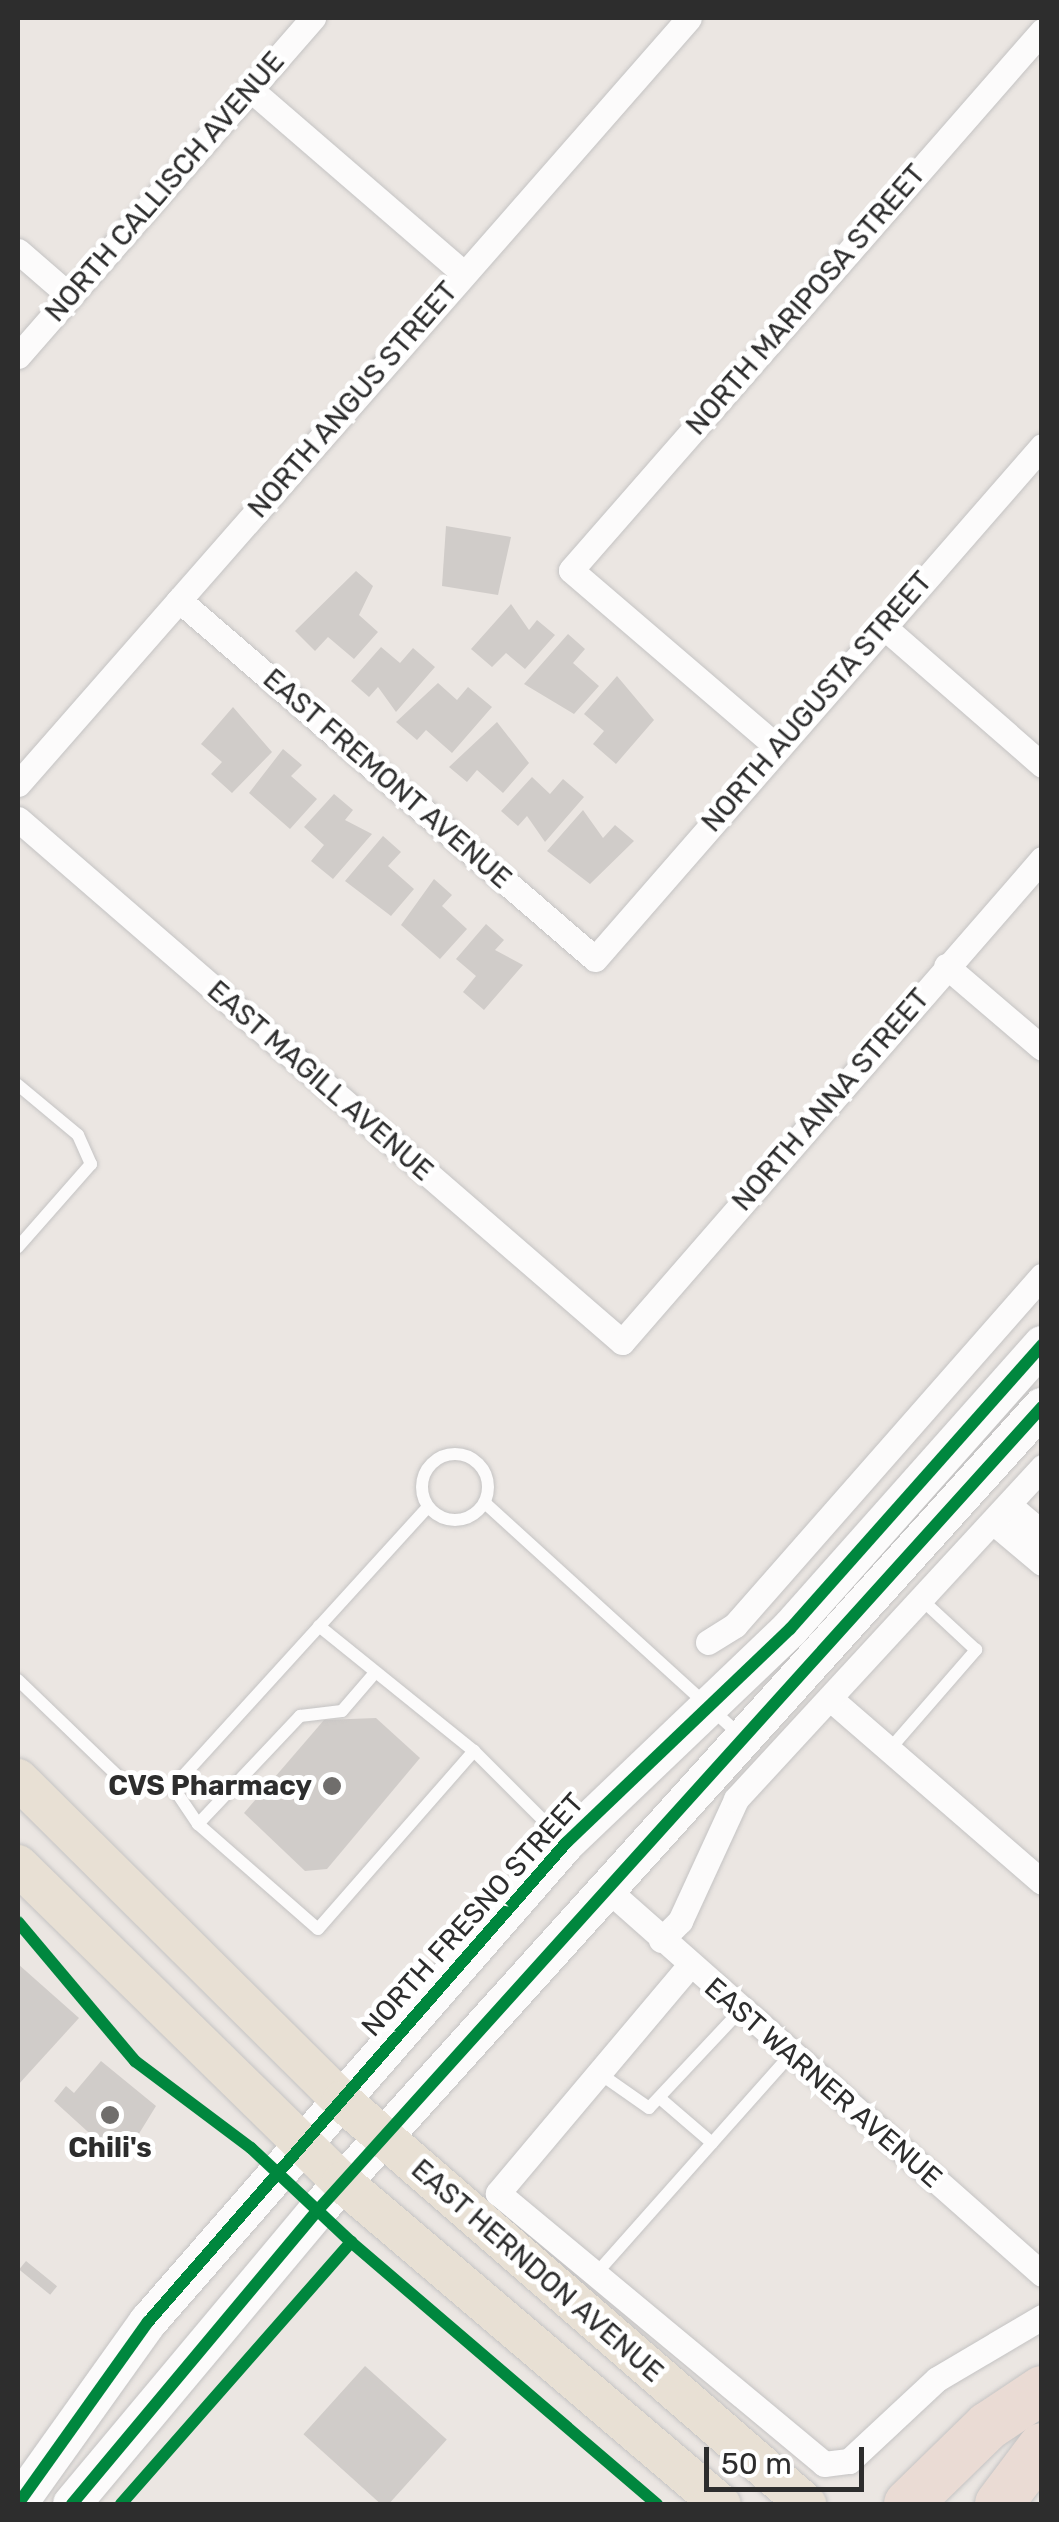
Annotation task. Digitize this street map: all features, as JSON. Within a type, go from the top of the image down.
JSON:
[{"type":"highway","points":[[908,2504],[988,2426],[1042,2390]]},
{"type":"highway","points":[[998,2504],[1042,2448]]},
{"type":"main road","name":"NORTH FRESNO STREET","points":[[18,2504],[78,2416],[342,2101],[566,1843],[707,1708],[1042,1345]]},
{"type":"main road","points":[[72,2504],[342,2182],[746,1740],[1042,1407]]},
{"type":"main road","name":"EAST HERNDON AVENUE","points":[[18,1779],[382,2138],[806,2504]]},
{"type":"main road","name":"EAST HERNDON AVENUE","points":[[18,1865],[342,2182],[721,2504]]},
{"type":"main road","points":[[45,2504],[82,2451],[78,2416]]},
{"type":"street","name":"NORTH CALLISCH AVENUE","points":[[18,356],[313,18]]},
{"type":"street","name":"NORTH ANGUS STREET","points":[[18,784],[689,18]]},
{"type":"street","name":"NORTH MARIPOSA STREET","points":[[776,746],[570,570],[1042,30]]},
{"type":"street","points":[[250,90],[463,273]]},
{"type":"street","points":[[18,251],[70,296]]},
{"type":"street","name":"NORTH AUGUSTA STREET","points":[[595,959],[776,746],[1042,446]]},
{"type":"street","name":"EAST FREMONT AVENUE","points":[[179,600],[595,959]]},
{"type":"street","points":[[884,627],[1042,765]]},
{"type":"street","name":"EAST MAGILL AVENUE","points":[[18,819],[622,1342]]},
{"type":"street","name":"NORTH ANNA STREET","points":[[622,1342],[1042,860]]},
{"type":"street","points":[[946,966],[1042,1048]]},
{"type":"street","points":[[708,1642],[735,1625],[1042,1276]]},
{"type":"street","points":[[661,1940],[680,1921],[736,1799],[834,1700],[1042,1468]]},
{"type":"street","points":[[1001,1513],[1042,1534]]},
{"type":"street","points":[[1001,1513],[1042,1563]]},
{"type":"street","points":[[834,1700],[1042,1882]]},
{"type":"street","name":"EAST WARNER AVENUE","points":[[607,1889],[689,1966],[1042,2274]]},
{"type":"street","points":[[689,1966],[498,2193],[813,2460],[849,2461],[937,2379],[1042,2317]]},
{"type":"lane","points":[[18,1085],[78,1135],[91,1164],[18,1248]]},
{"type":"lane","points":[[18,1680],[128,1786],[174,1787],[428,1507],[428,1468],[454,1454],[481,1465],[485,1503],[746,1740]]},
{"type":"lane","points":[[428,1507],[458,1521],[485,1503]]},
{"type":"lane","points":[[890,1750],[976,1650],[922,1600]]},
{"type":"lane","points":[[319,1626],[373,1674],[474,1750],[566,1843]]},
{"type":"lane","points":[[198,1824],[300,1716],[342,1710],[373,1674]]},
{"type":"lane","points":[[174,1787],[198,1824],[318,1929],[474,1750]]},
{"type":"lane","points":[[599,2073],[636,2105],[662,2100],[741,2010]]},
{"type":"lane","points":[[594,2276],[792,2054]]},
{"type":"lane","points":[[662,2100],[712,2144]]},
{"type":"building","points":[[446,526],[511,537],[498,595],[442,586]]},
{"type":"building","points":[[356,571],[373,586],[359,615],[378,632],[354,659],[328,637],[315,651],[295,631]]},
{"type":"building","points":[[511,604],[529,630],[537,620],[555,635],[525,669],[506,653],[492,667],[471,649]]},
{"type":"building","points":[[568,634],[585,649],[573,663],[599,686],[574,714],[524,684]]},
{"type":"building","points":[[381,647],[400,663],[413,648],[435,667],[396,712],[378,687],[369,697],[351,681]]},
{"type":"building","points":[[617,676],[654,720],[616,764],[593,744],[604,731],[584,714]]},
{"type":"building","points":[[438,683],[457,700],[468,687],[492,707],[452,753],[426,730],[417,740],[396,722]]},
{"type":"building","points":[[233,707],[272,752],[232,793],[211,774],[222,762],[201,744]]},
{"type":"building","points":[[497,722],[529,763],[503,793],[477,770],[467,782],[449,767]]},
{"type":"building","points":[[283,749],[302,765],[291,776],[317,799],[290,829],[249,793]]},
{"type":"building","points":[[532,777],[550,794],[563,779],[584,797],[545,842],[527,816],[518,826],[501,811]]},
{"type":"building","points":[[334,794],[353,810],[345,820],[372,834],[333,879],[311,861],[324,845],[304,827]]},
{"type":"building","points":[[583,810],[603,838],[615,825],[634,841],[590,884],[547,851]]},
{"type":"building","points":[[383,836],[401,852],[388,866],[414,889],[391,916],[345,881]]},
{"type":"building","points":[[434,879],[452,895],[442,906],[467,929],[440,959],[401,925]]},
{"type":"building","points":[[486,924],[504,940],[495,950],[523,965],[484,1010],[463,992],[476,976],[456,959]]},
{"type":"building","name":"CVS Pharmacy","points":[[376,1718],[420,1758],[327,1869],[305,1871],[244,1813],[324,1720]]},
{"type":"building","points":[[18,1964],[79,2018],[18,2085]]},
{"type":"building","name":"Chili's","points":[[101,2061],[156,2106],[132,2145],[109,2151],[54,2101],[66,2086],[74,2093]]},
{"type":"building","points":[[26,2261],[57,2286],[50,2295],[19,2270]]},
{"type":"building","points":[[365,2366],[447,2440],[389,2504],[381,2504],[303,2434]]},
{"type":"cycle path","points":[[18,2504],[148,2322],[566,1843],[790,1629],[1042,1345]]},
{"type":"cycle path","points":[[72,2504],[317,2211],[1042,1407]]},
{"type":"cycle path","points":[[18,1922],[135,2061],[251,2148],[351,2242]]},
{"type":"cycle path","points":[[121,2504],[351,2242],[657,2504]]},
{"type":"place","name":"CVS Pharmacy","points":[[332,1786]]},
{"type":"place","name":"Chili's","points":[[110,2115]]}]
